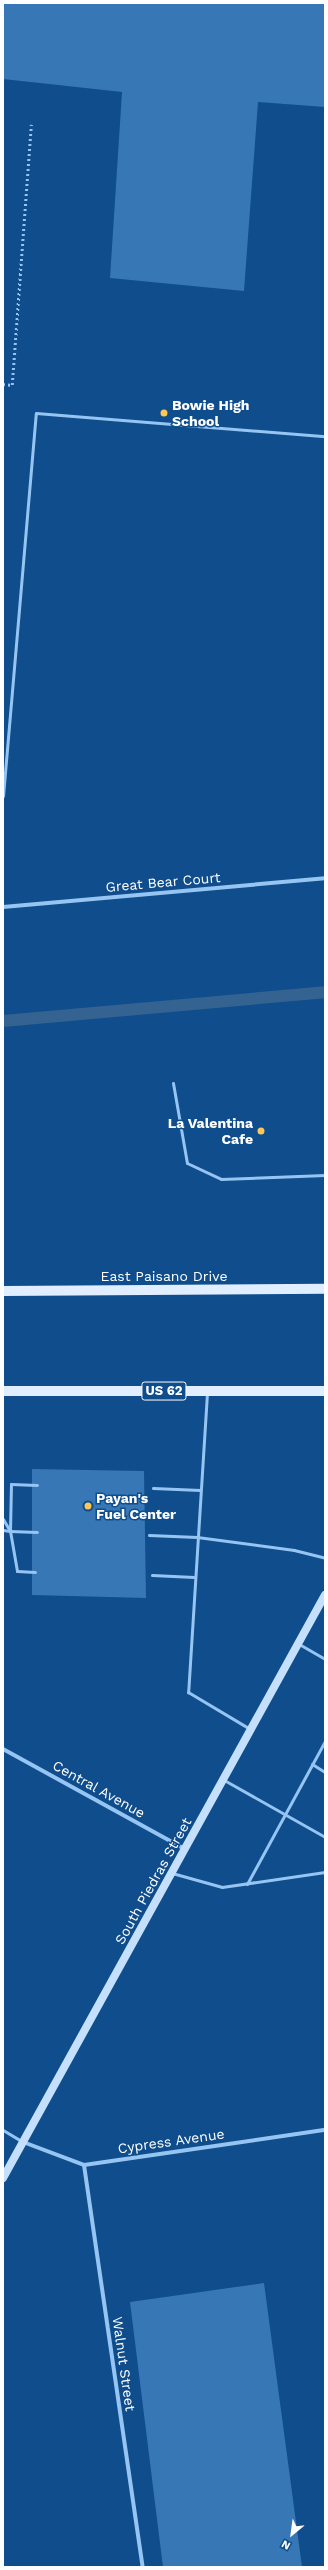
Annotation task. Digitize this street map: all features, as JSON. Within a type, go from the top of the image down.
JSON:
[{"type":"main road","name":"East Paisano Drive","points":[[3,1291],[325,1289]]},
{"type":"main road","name":"US 62","points":[[3,1391],[325,1391]]},
{"type":"main road","name":"South Piedras Street","points":[[3,2178],[325,1595]]},
{"type":"street","name":"Great Bear Court","points":[[3,907],[325,878]]},
{"type":"street","name":"Central Avenue","points":[[3,1749],[185,1849]]},
{"type":"street","name":"Cypress Avenue","points":[[23,2142],[84,2165],[325,2130]]},
{"type":"street","name":"Walnut Street","points":[[84,2165],[143,2567]]},
{"type":"lane","points":[[3,796],[36,413],[325,436]]},
{"type":"lane","points":[[173,1083],[186,1163],[220,1179],[325,1175]]},
{"type":"lane","points":[[207,1391],[194,1577],[188,1692],[251,1730]]},
{"type":"lane","points":[[35,1572],[17,1571],[10,1531],[11,1484],[37,1485]]},
{"type":"lane","points":[[152,1488],[200,1490]]},
{"type":"lane","points":[[3,1519],[10,1531]]},
{"type":"lane","points":[[3,1530],[37,1532]]},
{"type":"lane","points":[[149,1535],[197,1537],[294,1550],[325,1558]]},
{"type":"lane","points":[[152,1576],[194,1577]]},
{"type":"lane","points":[[298,1644],[325,1659]]},
{"type":"lane","points":[[247,1884],[325,1741]]},
{"type":"lane","points":[[312,1764],[325,1772]]},
{"type":"lane","points":[[223,1780],[325,1837]]},
{"type":"lane","points":[[172,1873],[222,1887],[325,1872]]},
{"type":"lane","points":[[3,2130],[23,2142]]},
{"type":"path","points":[[3,384],[12,385],[32,125]]},
{"type":"building","points":[[3,3],[325,3],[325,107],[258,102],[244,291],[110,278],[122,92],[3,79]]},
{"type":"building","name":"Payan's Fuel Center","points":[[32,1469],[144,1471],[146,1598],[32,1595]]},
{"type":"building","points":[[264,2283],[302,2567],[163,2567],[130,2302]]},
{"type":"waterway","points":[[3,1021],[325,992]]},
{"type":"place","name":"Bowie High School","points":[[164,413]]},
{"type":"place","name":"La Valentina Cafe","points":[[261,1131]]},
{"type":"place","name":"Payan's Fuel Center","points":[[88,1506]]}]
